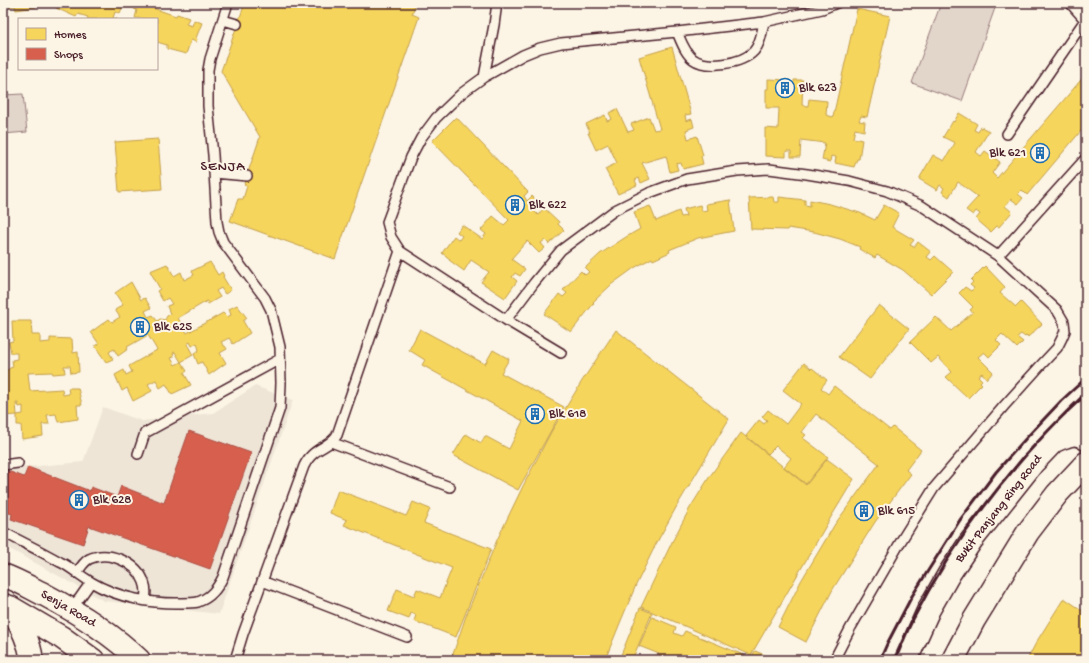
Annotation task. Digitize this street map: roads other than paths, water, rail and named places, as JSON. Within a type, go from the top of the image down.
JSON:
[{"type":"main road","name":"Bukit Panjang Ring Road","points":[[906,660],[929,609],[949,574],[971,541],[1032,463],[1086,411]]},
{"type":"main road","points":[[1053,442],[1072,434],[1082,436],[1086,439]]},
{"type":"main road","points":[[953,660],[974,620],[1028,532],[1057,494],[1086,463]]},
{"type":"main road","name":"Senja Road","points":[[3,575],[38,591],[69,608],[104,631],[128,657]]},
{"type":"main road","points":[[6,606],[22,628],[29,644],[32,660]]},
{"type":"main road","points":[[6,606],[61,637],[93,660]]},
{"type":"lane","points":[[3,532],[62,562],[91,582],[127,597],[175,604],[193,603],[208,597],[219,586],[232,552],[280,408],[281,383],[280,347],[271,310],[257,288],[223,242],[217,222],[208,106],[208,70],[210,58],[228,3]]},
{"type":"lane","points":[[484,78],[497,3]]},
{"type":"lane","points":[[561,353],[506,320],[400,251],[391,238],[387,222],[411,157],[421,138],[436,118],[462,93],[484,78],[523,55],[540,48],[561,43],[764,22],[822,9],[837,3]]},
{"type":"lane","points":[[1007,134],[1086,20],[1070,3]]},
{"type":"lane","points":[[223,20],[237,24]]},
{"type":"lane","points":[[677,32],[686,51],[692,59],[705,64],[718,64],[735,62],[748,56],[755,50],[760,41],[764,22]]},
{"type":"lane","points":[[998,256],[1086,158]]},
{"type":"lane","points":[[506,320],[561,250],[616,210],[649,193],[687,179],[737,170],[769,170],[807,174],[849,181],[888,191],[922,206],[998,256],[1057,310],[1064,322],[1065,331],[1057,348],[1004,406],[934,488],[901,541],[850,629],[834,660]]},
{"type":"lane","points":[[214,173],[247,176]]},
{"type":"lane","points":[[236,660],[243,634],[304,466],[313,454],[331,442],[337,435],[400,251]]},
{"type":"lane","points":[[138,454],[145,433],[280,359]]},
{"type":"lane","points":[[331,442],[450,487]]},
{"type":"lane","points":[[3,465],[18,463]]},
{"type":"lane","points":[[77,573],[82,565],[90,559],[112,557],[123,560],[133,566],[140,574],[144,582],[145,600]]},
{"type":"lane","points":[[69,608],[79,599],[91,582]]},
{"type":"lane","points":[[262,582],[407,637]]},
{"type":"railway","points":[[880,660],[912,596],[960,520],[996,472],[1061,401],[1086,378]]},
{"type":"railway","points":[[895,660],[912,621],[929,590],[968,529],[989,500],[1035,445],[1086,393]]},
{"type":"place","name":"Blk 623","points":[[785,88]]},
{"type":"place","name":"Blk 621","points":[[1040,153]]},
{"type":"place","name":"Blk 622","points":[[515,205]]},
{"type":"place","name":"Blk 625","points":[[140,327]]},
{"type":"place","name":"Blk 618","points":[[535,414]]},
{"type":"place","name":"Blk 628","points":[[79,500]]},
{"type":"place","name":"Blk 615","points":[[864,511]]},
{"type":"district","name":"SENJA","points":[[223,167]]}]
